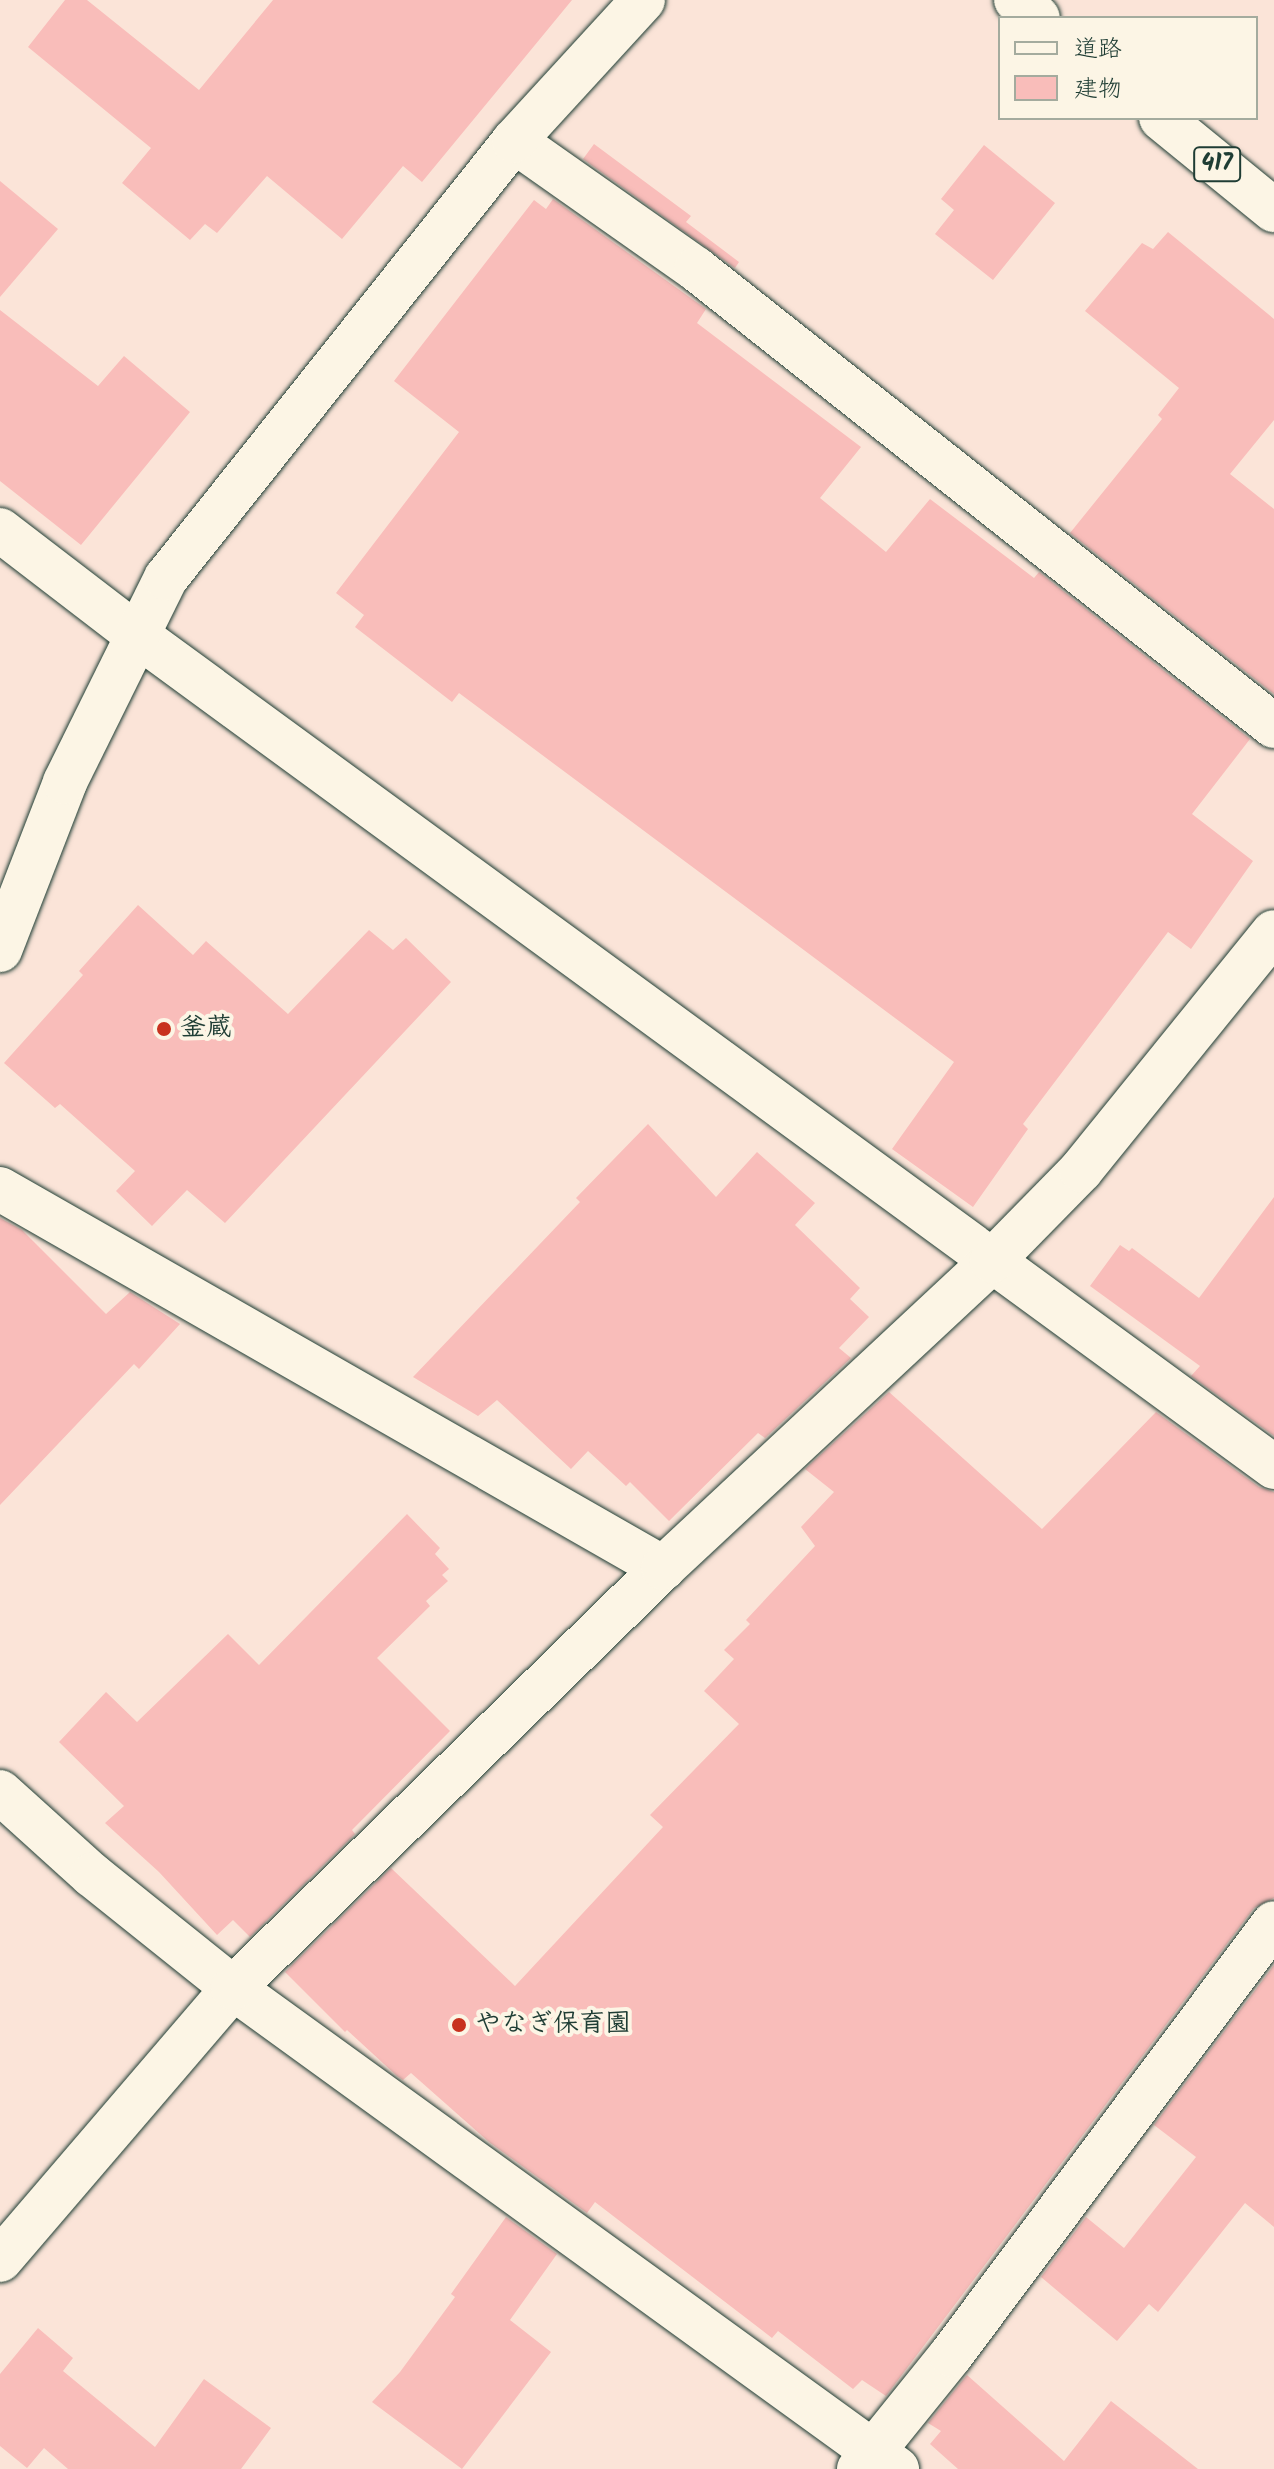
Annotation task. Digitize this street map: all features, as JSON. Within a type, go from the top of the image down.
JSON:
[{"type":"main road","points":[[0,950],[65,782],[166,578],[514,141],[643,0]]},
{"type":"main road","points":[[1016,0],[1036,16]]},
{"type":"main road","name":"417","points":[[1163,120],[1274,210]]},
{"type":"main road","points":[[514,141],[696,269],[1274,726]]},
{"type":"main road","points":[[0,530],[137,635],[1274,1467]]},
{"type":"main road","points":[[0,2260],[233,1988],[663,1568],[992,1261],[1081,1170],[1266,956]]},
{"type":"main road","points":[[0,1189],[663,1568]]},
{"type":"main road","points":[[0,1792],[92,1875],[233,1988],[877,2463],[960,2343],[1274,1923]]},
{"type":"building","points":[[65,0],[87,0],[199,90],[273,0],[572,0],[422,182],[403,166],[342,239],[267,176],[217,233],[205,224],[190,240],[122,183],[151,148],[28,47]]},
{"type":"building","points":[[594,144],[691,216],[686,222],[739,262],[735,268],[583,159]]},
{"type":"building","points":[[984,145],[1055,203],[993,280],[935,234],[954,210],[941,199]]},
{"type":"building","points":[[0,181],[58,229],[0,297]]},
{"type":"building","points":[[553,199],[706,309],[697,323],[861,447],[820,498],[886,552],[930,499],[1034,578],[1039,572],[1250,739],[1192,814],[1253,861],[1191,949],[1168,932],[1023,1124],[1028,1129],[973,1207],[892,1149],[954,1062],[459,693],[452,702],[355,627],[364,615],[336,593],[459,432],[394,381],[534,200],[546,209]]},
{"type":"building","points":[[1168,232],[1274,319],[1274,420],[1230,474],[1274,509],[1274,694],[1070,533],[1162,419],[1158,415],[1179,388],[1085,311],[1142,243],[1153,249]]},
{"type":"building","points":[[0,310],[98,386],[124,356],[190,412],[81,545],[0,481]]},
{"type":"building","points":[[138,905],[193,955],[206,941],[288,1014],[369,930],[393,950],[406,938],[451,982],[225,1223],[187,1190],[152,1226],[116,1191],[135,1171],[60,1104],[55,1108],[4,1063],[83,975],[79,971]]},
{"type":"building","points":[[648,1124],[716,1197],[757,1152],[815,1203],[795,1225],[860,1288],[850,1299],[869,1317],[839,1348],[851,1358],[765,1438],[758,1433],[669,1521],[630,1482],[626,1486],[588,1451],[571,1469],[497,1400],[478,1416],[413,1377],[580,1202],[576,1198]]},
{"type":"building","points":[[1274,1197],[1274,1436],[1191,1376],[1200,1366],[1090,1286],[1120,1245],[1129,1251],[1132,1248],[1199,1298]]},
{"type":"building","points":[[0,1218],[22,1230],[106,1314],[130,1292],[180,1324],[139,1369],[134,1364],[0,1505]]},
{"type":"building","points":[[889,1392],[1042,1529],[1156,1412],[1259,1487],[1274,1492],[1274,1898],[1254,1908],[886,2396],[862,2380],[853,2389],[778,2331],[772,2338],[595,2202],[587,2213],[489,2142],[411,2073],[403,2080],[397,2076],[347,2030],[345,2032],[285,1972],[391,1868],[515,1986],[663,1827],[650,1815],[739,1724],[704,1691],[734,1659],[724,1650],[750,1624],[746,1620],[815,1546],[801,1527],[834,1492],[805,1469]]},
{"type":"building","points":[[407,1514],[440,1548],[435,1554],[449,1569],[442,1575],[448,1581],[426,1601],[430,1606],[377,1658],[450,1731],[352,1830],[355,1834],[250,1937],[233,1920],[217,1935],[159,1872],[105,1823],[124,1806],[59,1742],[106,1692],[137,1722],[228,1634],[259,1665]]},
{"type":"building","points":[[1274,1965],[1274,2227],[1245,2203],[1158,2312],[1149,2304],[1117,2341],[1041,2277],[1086,2217],[1124,2248],[1196,2157],[1154,2125]]},
{"type":"building","points":[[506,2217],[557,2254],[510,2320],[551,2352],[462,2469],[372,2402],[400,2372],[455,2297],[451,2294]]},
{"type":"building","points":[[38,2328],[73,2358],[63,2371],[155,2447],[204,2379],[271,2428],[241,2469],[68,2469],[44,2448],[27,2468],[0,2446],[0,2374]]},
{"type":"building","points":[[967,2375],[1064,2461],[1111,2401],[1198,2469],[958,2469],[930,2444],[941,2431],[928,2423]]},
{"type":"place","name":"釜蔵","points":[[164,1029]]},
{"type":"place","name":"やなぎ保育園","points":[[459,2025]]}]
